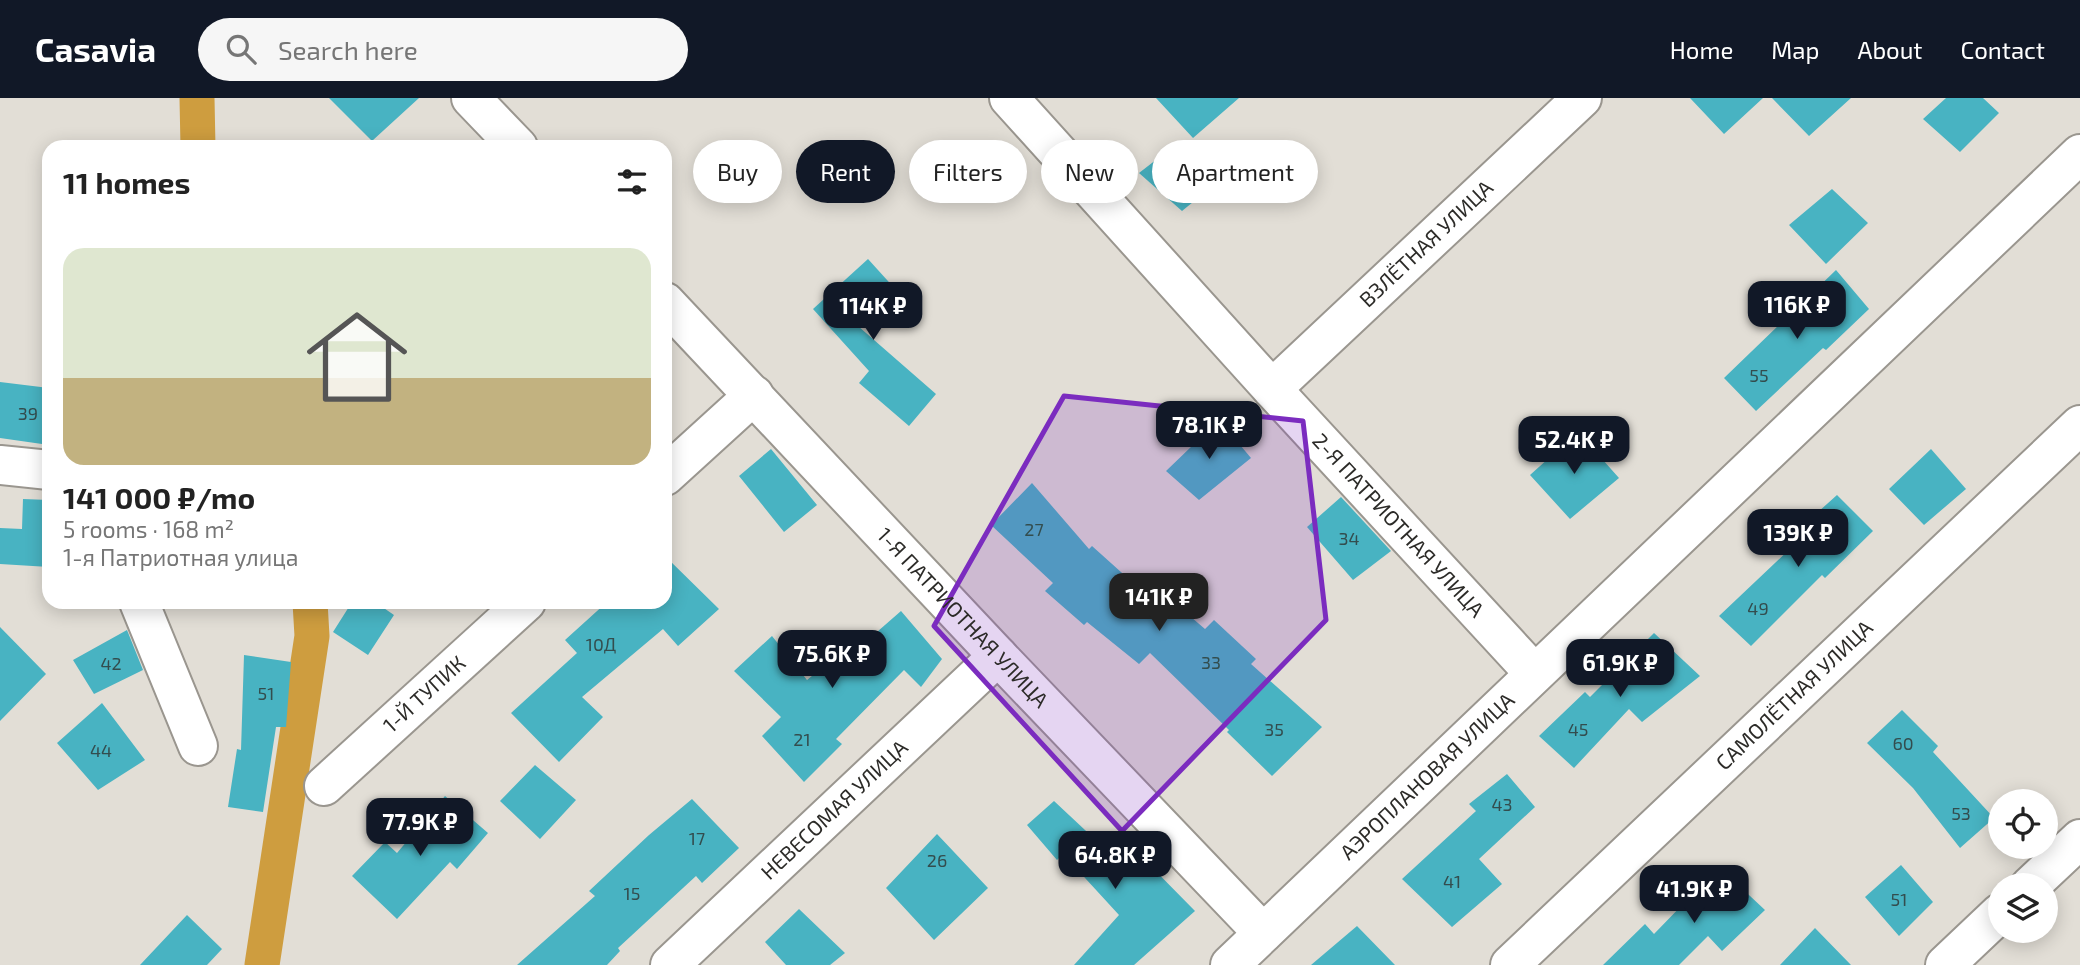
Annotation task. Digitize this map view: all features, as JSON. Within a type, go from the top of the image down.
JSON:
[{"type":"street","points":[[471,98],[511,140]]},
{"type":"street","name":"ВЗЛЁТНАЯ УЛИЦА","points":[[1272,389],[1582,98]]},
{"type":"street","name":"2-Я ПАТРИОТНАЯ УЛИЦА","points":[[1017,101],[1272,389],[1534,673]]},
{"type":"street","name":"АЭРОПЛАНОВАЯ УЛИЦА","points":[[1230,965],[2080,154]]},
{"type":"street","name":"1-Я ПАТРИОТНАЯ УЛИЦА","points":[[672,309],[1263,933]]},
{"type":"street","points":[[672,470],[754,395]]},
{"type":"street","name":"САМОЛЁТНАЯ УЛИЦА","points":[[1510,965],[2080,425]]},
{"type":"street","points":[[0,465],[42,469]]},
{"type":"street","points":[[142,609],[198,746]]},
{"type":"street","name":"1-Й ТУПИК","points":[[324,786],[518,609]]},
{"type":"street","name":"НЕВЕСОМАЯ УЛИЦА","points":[[670,965],[998,656]]},
{"type":"street","points":[[2044,873],[2080,839]]},
{"type":"street","points":[[1945,965],[1988,924]]},
{"type":"highlighted area","points":[[1064,396],[1303,421],[1326,620],[1122,831],[934,626]]},
{"type":"building","points":[[329,98],[419,98],[373,140]]},
{"type":"building","points":[[1156,98],[1239,98],[1193,138]]},
{"type":"building","points":[[1690,98],[1763,98],[1724,134]]},
{"type":"building","points":[[1772,98],[1851,98],[1809,136]]},
{"type":"building","points":[[1946,98],[1983,98],[1999,113],[1960,152],[1923,119]]},
{"type":"building","points":[[1152,163],[1152,184],[1139,173]]},
{"type":"building","points":[[1832,189],[1868,223],[1826,264],[1789,225]]},
{"type":"building","points":[[1173,203],[1192,203],[1182,211]]},
{"type":"building","points":[[868,259],[897,291],[858,326],[936,394],[909,426],[859,383],[869,371],[813,309]]},
{"type":"building","points":[[1836,270],[1869,309],[1756,411],[1724,378]]},
{"type":"building","points":[[0,382],[42,387],[42,444],[0,438]]},
{"type":"building","points":[[1219,420],[1251,458],[1199,500],[1166,471]]},
{"type":"building","points":[[1578,432],[1619,478],[1570,519],[1530,475]]},
{"type":"building","points":[[771,449],[817,505],[784,532],[739,476]]},
{"type":"building","points":[[1931,449],[1966,489],[1924,525],[1889,489]]},
{"type":"building","points":[[1032,483],[1089,549],[1092,546],[1141,590],[1150,582],[1205,629],[1214,620],[1256,659],[1251,664],[1322,727],[1272,776],[1150,653],[1139,664],[1087,622],[1084,625],[1045,591],[1053,583],[991,525]]},
{"type":"building","points":[[1837,495],[1873,531],[1825,578],[1822,575],[1751,646],[1719,616],[1794,545],[1788,539]]},
{"type":"building","points":[[1341,497],[1391,551],[1353,580],[1307,527]]},
{"type":"building","points":[[23,499],[42,500],[42,567],[0,564],[0,528],[22,529]]},
{"type":"building","points":[[672,563],[719,609],[678,646],[663,629],[582,697],[603,717],[559,762],[511,713],[577,653],[565,640],[599,609],[672,609]]},
{"type":"building","points":[[348,609],[385,609],[394,615],[368,655],[333,632]]},
{"type":"building","points":[[901,611],[942,659],[921,687],[904,670],[836,739],[842,744],[804,782],[762,736],[781,717],[734,671],[772,636],[807,680],[840,653],[846,659]]},
{"type":"building","points":[[0,627],[46,674],[0,721]]},
{"type":"building","points":[[127,630],[143,670],[94,694],[73,660]]},
{"type":"building","points":[[1654,633],[1700,676],[1642,722],[1629,709],[1574,768],[1539,736],[1585,692],[1590,697]]},
{"type":"building","points":[[244,655],[291,662],[286,727],[276,727],[263,812],[228,807],[237,749],[241,750]]},
{"type":"building","points":[[102,703],[145,760],[98,790],[57,743]]},
{"type":"building","points":[[1902,710],[1938,746],[1933,752],[1988,812],[1988,823],[1960,848],[1913,788],[1867,743]]},
{"type":"building","points":[[535,765],[576,800],[540,839],[500,801]]},
{"type":"building","points":[[1507,774],[1535,807],[1479,859],[1502,884],[1452,927],[1402,879],[1476,811],[1469,804]]},
{"type":"building","points":[[445,796],[488,833],[457,869],[450,862],[397,919],[352,876],[385,842],[397,853]]},
{"type":"building","points":[[692,799],[739,848],[702,883],[696,876],[618,948],[620,951],[607,965],[517,965],[595,896],[589,891]]},
{"type":"building","points":[[1054,801],[1116,859],[1130,845],[1195,911],[1134,965],[1074,965],[1119,915],[1063,854],[1057,860],[1027,825]]},
{"type":"building","points":[[937,834],[988,888],[934,940],[886,888]]},
{"type":"building","points":[[1901,865],[1933,902],[1899,936],[1865,897]]},
{"type":"building","points":[[1719,867],[1765,910],[1722,951],[1708,936],[1679,965],[1603,965],[1645,924],[1654,934]]},
{"type":"building","points":[[799,909],[845,953],[830,965],[786,965],[765,942]]},
{"type":"building","points":[[187,915],[222,949],[207,965],[140,965]]},
{"type":"building","points":[[1357,926],[1395,965],[1311,965]]},
{"type":"building","points":[[1815,928],[1851,965],[1780,965]]},
{"type":"waterway","points":[[197,98],[198,140]]},
{"type":"waterway","points":[[262,965],[312,636],[310,609]]}]
